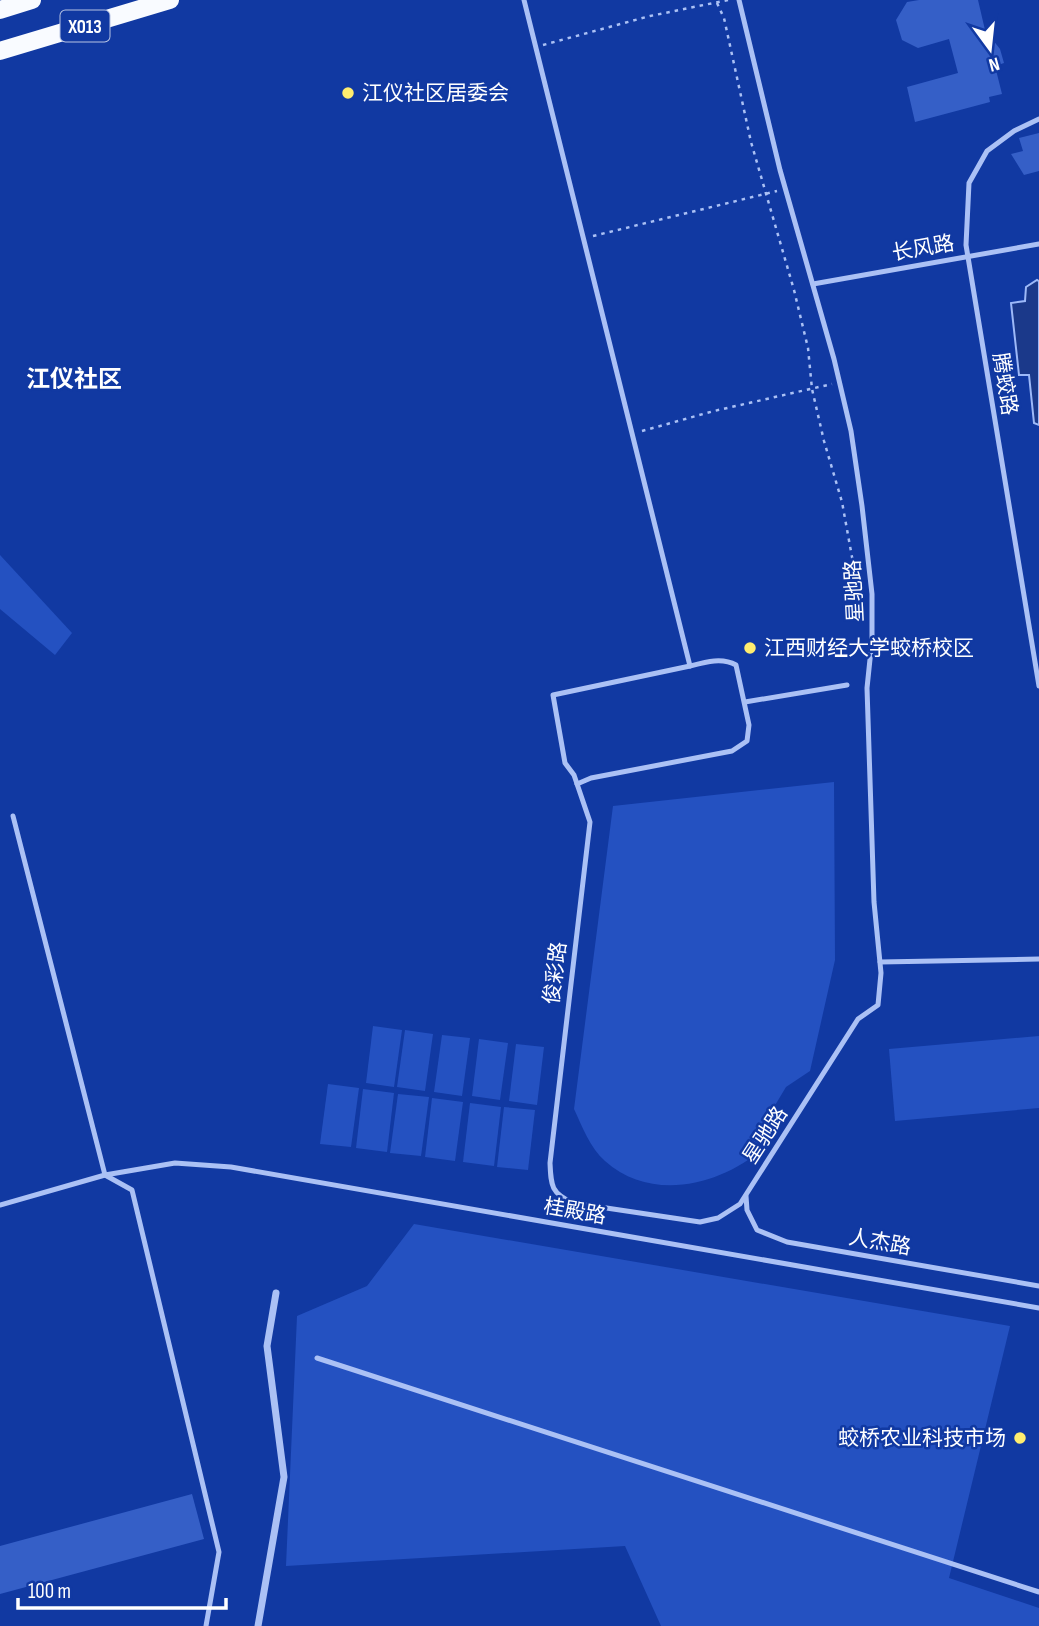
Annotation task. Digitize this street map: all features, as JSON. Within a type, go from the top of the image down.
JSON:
[{"type":"main road","name":"X013","points":[[0,10],[32,0]]},
{"type":"main road","name":"X013","points":[[0,51],[170,0]]},
{"type":"street","points":[[258,1626],[284,1477],[267,1346],[276,1293]]},
{"type":"lane","points":[[524,0],[690,666],[718,661],[729,661],[736,665],[749,734],[747,741],[732,751],[591,778],[577,784]]},
{"type":"lane","name":"星驰路","points":[[739,0],[780,170],[813,284],[850,431],[872,594],[872,640],[867,688],[874,889],[880,961],[878,1005],[858,1019],[746,1193]]},
{"type":"lane","name":"腾蛟路","points":[[1039,118],[1014,131],[986,151],[969,183],[966,245],[1039,687]]},
{"type":"lane","name":"长风路","points":[[813,284],[1039,244]]},
{"type":"lane","name":"俊彩路","points":[[690,666],[553,695],[565,763],[574,775],[590,822],[550,1144],[551,1184],[558,1196],[573,1203],[700,1222],[730,1212],[740,1204],[746,1193]]},
{"type":"lane","points":[[745,702],[847,685]]},
{"type":"lane","points":[[13,816],[105,1175],[132,1190],[219,1552],[206,1626]]},
{"type":"lane","points":[[880,961],[1039,959]]},
{"type":"lane","name":"桂殿路","points":[[0,1205],[105,1175],[175,1163],[231,1167],[1039,1308]]},
{"type":"lane","name":"人杰路","points":[[746,1193],[747,1210],[757,1230],[787,1242],[1039,1286]]},
{"type":"lane","points":[[317,1358],[1039,1592]]},
{"type":"path","points":[[537,47],[650,16],[728,0]]},
{"type":"path","points":[[717,3],[724,18],[751,142],[808,348],[812,389],[829,463],[842,502],[854,568]]},
{"type":"path","points":[[583,239],[765,194]]},
{"type":"path","points":[[631,433],[725,408],[839,383]]},
{"type":"shaded area","points":[[1037,280],[1039,425],[1034,423],[1029,375],[1019,375],[1011,303],[1025,301],[1026,287]]},
{"type":"shaded area","points":[[0,555],[72,633],[55,655],[0,609]]},
{"type":"shaded area","points":[[834,782],[835,960],[810,1071],[786,1087],[762,1127],[764,1148],[728,1172],[686,1184],[665,1185],[644,1182],[624,1174],[595,1150],[574,1109],[613,806]]},
{"type":"shaded area","points":[[373,1026],[402,1030],[394,1087],[366,1083]]},
{"type":"shaded area","points":[[405,1030],[433,1034],[425,1091],[397,1087]]},
{"type":"shaded area","points":[[442,1035],[470,1038],[462,1096],[434,1092]]},
{"type":"shaded area","points":[[1039,1036],[1039,1108],[895,1121],[889,1049]]},
{"type":"shaded area","points":[[479,1039],[508,1043],[500,1100],[472,1096]]},
{"type":"shaded area","points":[[516,1044],[544,1047],[537,1105],[509,1101]]},
{"type":"shaded area","points":[[328,1084],[359,1088],[351,1147],[320,1144]]},
{"type":"shaded area","points":[[363,1089],[394,1093],[387,1152],[356,1148]]},
{"type":"shaded area","points":[[398,1094],[429,1097],[421,1156],[390,1153]]},
{"type":"shaded area","points":[[432,1098],[463,1102],[455,1161],[425,1157]]},
{"type":"shaded area","points":[[470,1103],[501,1107],[494,1166],[463,1162]]},
{"type":"shaded area","points":[[504,1107],[535,1110],[528,1170],[497,1167]]},
{"type":"shaded area","points":[[414,1224],[1010,1326],[949,1578],[1039,1608],[1039,1626],[661,1626],[625,1546],[286,1566],[297,1316],[367,1286]]},
{"type":"building","points":[[978,0],[985,30],[1000,49],[1004,63],[995,66],[1002,94],[989,97],[990,102],[915,122],[907,87],[958,73],[949,39],[918,48],[902,40],[896,20],[907,2]]},
{"type":"building","points":[[1039,133],[1039,171],[1024,175],[1011,154],[1023,151],[1019,138]]},
{"type":"building","points":[[192,1494],[204,1539],[0,1594],[0,1546]]},
{"type":"place","name":"江仪社区居委会","points":[[348,93]]},
{"type":"place","name":"江西财经大学蛟桥校区","points":[[750,648]]},
{"type":"place","name":"蛟桥农业科技市场","points":[[1020,1438]]},
{"type":"district","name":"江仪社区","points":[[74,379]]}]
